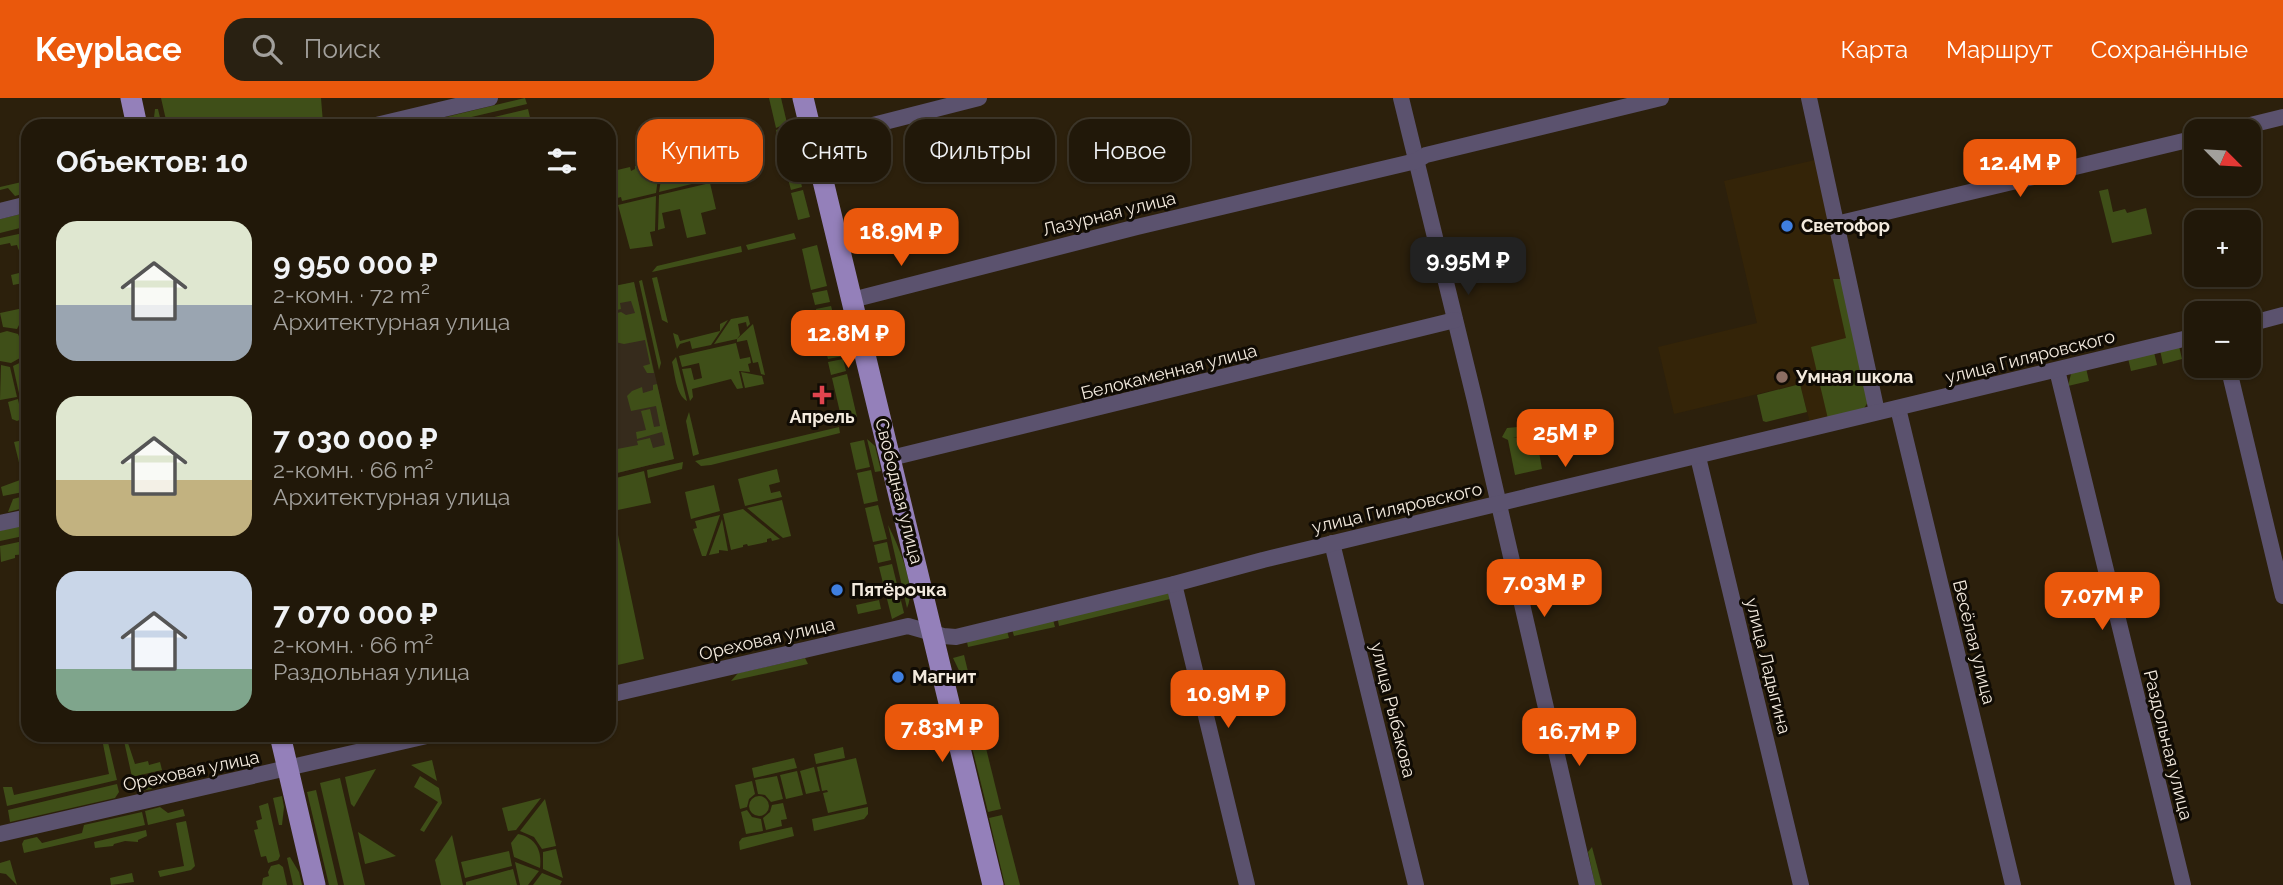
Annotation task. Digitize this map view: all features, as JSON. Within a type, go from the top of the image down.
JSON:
[{"type":"main road","points":[[131,98],[136,119]]},
{"type":"main road","name":"Свободная улица","points":[[803,98],[808,119]]},
{"type":"main road","name":"Свободная улица","points":[[824,182],[993,885]]},
{"type":"main road","points":[[282,742],[315,885]]},
{"type":"street","points":[[402,119],[490,98]]},
{"type":"street","points":[[891,120],[979,98]]},
{"type":"street","points":[[1401,98],[1587,885]]},
{"type":"street","name":"Лазурная улица","points":[[852,300],[1661,98]]},
{"type":"street","points":[[1809,98],[1877,412]]},
{"type":"street","points":[[2261,122],[2283,117]]},
{"type":"street","points":[[1836,224],[2184,141]]},
{"type":"street","points":[[0,211],[21,206]]},
{"type":"street","points":[[2261,321],[2283,315]]},
{"type":"street","name":"Белокаменная улица","points":[[891,458],[1455,320]]},
{"type":"street","name":"улица Гиляровского","points":[[933,633],[956,637],[1332,543],[2184,339]]},
{"type":"street","name":"Раздольная улица","points":[[2057,370],[2183,885]]},
{"type":"street","points":[[2231,378],[2283,596]]},
{"type":"street","name":"Весёлая улица","points":[[1898,408],[2013,885]]},
{"type":"street","name":"улица Ладыгина","points":[[1698,457],[1801,885]]},
{"type":"street","points":[[0,523],[21,518]]},
{"type":"street","name":"улица Рыбакова","points":[[1332,543],[1416,885]]},
{"type":"street","points":[[1174,584],[1247,885]]},
{"type":"street","name":"Ореховая улица","points":[[616,693],[908,626],[933,633]]},
{"type":"street","name":"Ореховая улица","points":[[0,834],[402,742]]},
{"type":"shaded area","points":[[1815,160],[1868,402],[1810,423],[1800,384],[1674,414],[1658,347],[1757,323],[1724,181]]},
{"type":"shaded area","points":[[634,282],[674,459],[616,473],[616,286]]},
{"type":"green space","points":[[161,98],[321,98],[323,119],[166,119]]},
{"type":"green space","points":[[525,98],[527,104],[463,119],[438,119]]},
{"type":"green space","points":[[769,98],[781,98],[786,119],[777,119],[776,128]]},
{"type":"green space","points":[[155,109],[158,109],[160,119],[154,119]]},
{"type":"green space","points":[[528,109],[530,119],[486,119]]},
{"type":"green space","points":[[637,166],[637,182],[658,182],[656,193],[622,201],[621,197],[617,198],[616,170],[630,167],[631,171]]},
{"type":"green space","points":[[21,182],[21,194],[15,196],[8,188],[0,190],[0,187]]},
{"type":"green space","points":[[661,182],[700,182],[659,192]]},
{"type":"green space","points":[[789,182],[801,182],[802,187],[791,190]]},
{"type":"green space","points":[[710,183],[716,209],[701,213],[706,234],[687,238],[680,209],[662,213],[665,228],[658,230],[659,195]]},
{"type":"green space","points":[[2108,189],[2113,212],[2125,209],[2127,213],[2146,208],[2152,234],[2112,243],[2099,191]]},
{"type":"green space","points":[[803,190],[810,217],[798,220],[791,193]]},
{"type":"green space","points":[[656,196],[655,231],[650,232],[653,246],[630,249],[618,205]]},
{"type":"green space","points":[[21,214],[21,228],[0,233],[0,219]]},
{"type":"green space","points":[[794,233],[796,239],[748,250],[746,245]]},
{"type":"green space","points":[[21,234],[21,255],[17,245],[0,245],[0,238]]},
{"type":"green space","points":[[817,245],[827,286],[811,290],[802,249]]},
{"type":"green space","points":[[741,246],[742,252],[652,272],[657,266]]},
{"type":"green space","points":[[21,272],[21,283],[13,285],[11,275]]},
{"type":"green space","points":[[657,277],[668,323],[662,320],[652,278]]},
{"type":"green space","points":[[1833,279],[1841,279],[1868,402],[1863,410],[1828,419],[1811,347],[1846,338]]},
{"type":"green space","points":[[642,280],[661,363],[659,370],[639,281]]},
{"type":"green space","points":[[634,282],[654,373],[647,373],[643,366],[650,364],[645,340],[624,344],[616,342],[616,313],[635,313],[631,301],[620,303],[621,309],[616,310],[616,286]]},
{"type":"green space","points":[[827,290],[830,302],[815,305],[812,293]]},
{"type":"green space","points":[[831,306],[835,321],[820,325],[816,309]]},
{"type":"green space","points":[[21,308],[21,321],[17,329],[3,327],[0,313]]},
{"type":"green space","points":[[748,316],[750,324],[747,327],[746,322],[738,324],[740,335],[737,339],[714,344],[731,319]]},
{"type":"green space","points":[[728,320],[711,345],[692,349],[690,341],[680,344],[677,349],[673,333],[678,335],[680,341],[720,331],[720,324]]},
{"type":"green space","points":[[753,324],[765,375],[761,374],[758,362],[753,363],[747,340],[737,342]]},
{"type":"green space","points":[[836,324],[838,336],[823,340],[820,328]]},
{"type":"green space","points":[[7,331],[18,334],[21,340],[20,358],[11,363],[0,361],[0,333]]},
{"type":"green space","points":[[839,340],[843,356],[828,359],[824,344]]},
{"type":"green space","points":[[736,343],[740,359],[750,357],[751,363],[748,364],[750,372],[739,371],[743,388],[737,389],[731,379],[692,389],[693,397],[690,401],[682,369],[691,368],[694,380],[702,378],[699,363],[682,367],[679,356]]},
{"type":"green space","points":[[2179,346],[2182,359],[2163,364],[2160,350]]},
{"type":"green space","points":[[2154,352],[2157,365],[2131,371],[2128,358]]},
{"type":"green space","points":[[676,357],[687,401],[676,384],[672,362]]},
{"type":"green space","points":[[843,359],[846,371],[831,375],[828,362]]},
{"type":"green space","points":[[21,362],[21,402],[13,366]]},
{"type":"green space","points":[[1,365],[10,367],[17,397],[0,400]]},
{"type":"green space","points":[[2086,368],[2089,381],[2068,386],[2071,374]]},
{"type":"green space","points":[[741,372],[762,376],[764,384],[745,388]]},
{"type":"green space","points":[[847,374],[857,417],[842,421],[832,378]]},
{"type":"green space","points":[[657,384],[674,459],[616,473],[616,449],[638,445],[637,441],[650,438],[653,448],[665,445],[662,432],[637,439],[636,432],[646,430],[641,411],[650,409],[654,427],[660,426],[656,406],[631,411],[627,396],[642,387],[643,393],[653,390],[653,385]]},
{"type":"green space","points":[[1800,384],[1807,412],[1763,421],[1757,395]]},
{"type":"green space","points":[[18,399],[21,419],[12,419],[8,402]]},
{"type":"green space","points":[[689,412],[699,454],[693,456],[686,421]]},
{"type":"green space","points":[[1540,417],[1542,424],[1534,431],[1513,438],[1536,435],[1542,469],[1515,475],[1508,440],[1502,437],[1507,428],[1529,426]]},
{"type":"green space","points":[[839,427],[840,433],[711,465],[701,466],[695,461]]},
{"type":"green space","points":[[867,439],[875,446],[881,471],[875,472]]},
{"type":"green space","points":[[21,440],[21,471],[14,442]]},
{"type":"green space","points":[[864,440],[870,467],[856,470],[850,443]]},
{"type":"green space","points":[[683,462],[682,469],[648,478],[647,470]]},
{"type":"green space","points":[[777,469],[780,482],[769,485],[771,493],[780,491],[782,497],[745,506],[738,479]]},
{"type":"green space","points":[[871,470],[878,501],[864,504],[857,473]]},
{"type":"green space","points":[[644,471],[651,503],[616,510],[616,478]]},
{"type":"green space","points":[[20,480],[21,492],[3,496],[1,487]]},
{"type":"green space","points":[[714,485],[720,511],[691,519],[685,492]]},
{"type":"green space","points":[[21,497],[21,509],[8,512],[13,499]]},
{"type":"green space","points":[[782,500],[791,536],[783,538],[747,508]]},
{"type":"green space","points":[[878,505],[887,539],[873,542],[865,508]]},
{"type":"green space","points":[[743,509],[780,539],[772,541],[771,538],[767,539],[767,542],[747,544],[731,550],[723,514]]},
{"type":"green space","points":[[720,515],[706,556],[702,556],[693,529],[697,528],[695,521]]},
{"type":"green space","points":[[722,519],[728,551],[719,550],[719,553],[709,555]]},
{"type":"green space","points":[[21,525],[21,536],[0,541],[0,530]]},
{"type":"green space","points":[[616,525],[644,659],[616,665]]},
{"type":"green space","points":[[888,525],[908,578],[910,589],[907,608]]},
{"type":"green space","points":[[21,542],[21,555],[1,562],[0,546]]},
{"type":"green space","points":[[887,542],[891,560],[878,563],[874,545]]},
{"type":"green space","points":[[892,564],[904,613],[892,619],[879,567]]},
{"type":"green space","points":[[1166,591],[1174,598],[1059,626],[1057,615]]},
{"type":"green space","points":[[879,600],[881,609],[858,614],[856,605]]},
{"type":"green space","points":[[1052,616],[1055,627],[1014,636],[1011,626]]},
{"type":"green space","points":[[1006,627],[1009,638],[968,647],[966,636]]},
{"type":"green space","points":[[964,655],[971,684],[966,685],[953,658]]},
{"type":"green space","points":[[805,658],[808,664],[731,681],[738,673]]},
{"type":"green space","points":[[982,732],[1001,809],[988,812],[969,735]]},
{"type":"green space","points":[[103,742],[108,742],[117,780],[7,806],[3,787],[12,787],[14,795],[109,774]]},
{"type":"green space","points":[[124,742],[128,742],[135,764],[148,761],[149,765],[160,762],[162,770],[132,777]]},
{"type":"green space","points":[[843,747],[845,758],[816,764],[814,754]]},
{"type":"green space","points":[[794,758],[797,768],[754,778],[752,768]]},
{"type":"green space","points":[[856,758],[867,804],[828,813],[823,793],[828,792],[822,791],[817,767]]},
{"type":"green space","points":[[432,760],[437,781],[411,765]]},
{"type":"green space","points":[[814,767],[820,791],[806,794],[800,771]]},
{"type":"green space","points":[[376,769],[354,807],[345,777]]},
{"type":"green space","points":[[797,771],[803,795],[786,799],[780,775]]},
{"type":"green space","points":[[162,774],[163,779],[156,780],[152,789],[141,791],[136,787],[134,781]]},
{"type":"green space","points":[[420,776],[439,788],[442,803],[424,832],[420,830],[438,802],[414,787]]},
{"type":"green space","points":[[777,776],[783,799],[771,802],[765,795],[758,794],[755,780]]},
{"type":"green space","points":[[340,778],[365,885],[344,885],[320,783]]},
{"type":"green space","points":[[752,781],[755,794],[749,799],[747,807],[740,809],[735,785]]},
{"type":"green space","points":[[117,784],[119,792],[115,798],[10,822],[8,810]]},
{"type":"green space","points":[[316,790],[338,885],[329,885],[307,792]]},
{"type":"green space","points":[[282,796],[284,807],[282,825],[279,825],[273,798]]},
{"type":"green space","points":[[759,796],[766,799],[769,806],[766,813],[759,816],[752,813],[749,806],[752,799]]},
{"type":"green space","points":[[541,798],[516,830],[508,831],[502,808]]},
{"type":"green space","points":[[545,799],[556,846],[542,849],[534,837],[520,831]]},
{"type":"green space","points":[[268,803],[280,856],[278,860],[268,863],[266,856],[261,857],[254,830],[258,829],[256,821],[262,819],[259,806]]},
{"type":"green space","points":[[783,803],[787,819],[781,820],[782,826],[766,830],[763,818],[770,812],[772,805]]},
{"type":"green space","points":[[160,807],[168,813],[183,809],[185,816],[148,825],[145,811]]},
{"type":"green space","points":[[868,807],[868,814],[864,819],[814,831],[812,819]]},
{"type":"green space","points":[[747,810],[752,817],[761,819],[763,831],[746,834],[741,812]]},
{"type":"green space","points":[[142,812],[145,825],[24,853],[24,840],[37,837],[42,843],[82,833],[84,825]]},
{"type":"green space","points":[[1002,815],[1020,885],[1005,885],[989,818]]},
{"type":"green space","points":[[186,821],[195,866],[191,870],[160,877],[158,871],[184,866],[176,823]]},
{"type":"green space","points":[[792,827],[794,836],[740,850],[739,842],[742,838]]},
{"type":"green space","points":[[146,830],[147,836],[138,842],[125,841],[113,846],[95,848],[94,842]]},
{"type":"green space","points":[[358,832],[396,856],[365,864]]},
{"type":"green space","points":[[518,834],[529,838],[536,846],[540,856],[540,868],[514,857],[511,843]]},
{"type":"green space","points":[[452,835],[463,885],[441,885],[435,860]]},
{"type":"green space","points":[[1592,847],[1602,885],[1595,885],[1588,852]]},
{"type":"green space","points":[[556,849],[563,878],[543,869],[543,852]]},
{"type":"green space","points":[[509,851],[512,866],[465,878],[461,862]]},
{"type":"green space","points":[[290,857],[299,872],[302,885],[293,885],[287,858]]},
{"type":"green space","points":[[10,860],[17,885],[6,874],[0,873],[0,863]]},
{"type":"green space","points":[[515,862],[539,871],[528,885],[520,885]]},
{"type":"green space","points":[[279,864],[283,867],[287,885],[262,885],[263,878],[269,876],[271,866]]},
{"type":"green space","points":[[513,869],[517,885],[466,885],[466,882]]},
{"type":"green space","points":[[132,873],[134,882],[111,885],[110,878]]},
{"type":"green space","points":[[542,873],[562,881],[560,885],[533,885]]},
{"type":"place","name":"Светофор","points":[[1787,226]]},
{"type":"place","name":"Умная школа","points":[[1782,377]]},
{"type":"place","name":"Апрель","points":[[822,395]]},
{"type":"place","name":"Пятёрочка","points":[[837,590]]},
{"type":"place","name":"Магнит","points":[[898,677]]}]
